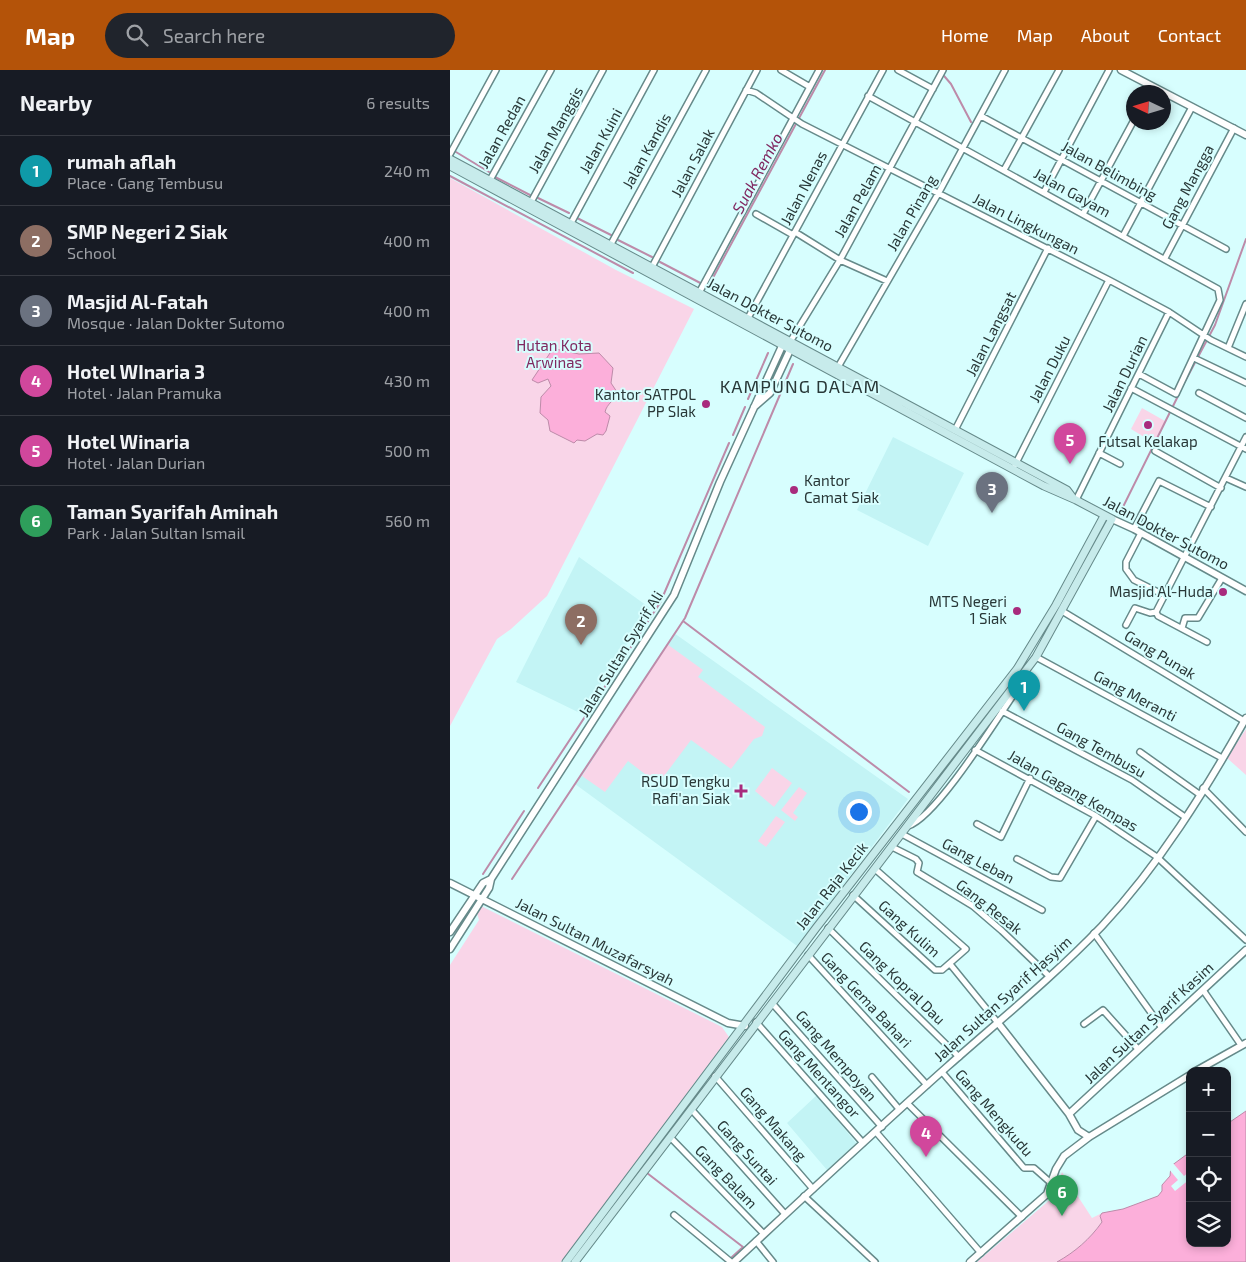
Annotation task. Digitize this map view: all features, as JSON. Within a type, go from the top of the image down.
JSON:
[{"type":"main road","name":"Jalan Dokter Sutomo","points":[[450,159],[611,244],[632,261],[652,267],[702,288],[748,318],[790,342],[955,430],[1014,466]]},
{"type":"main road","name":"Jalan Dokter Sutomo","points":[[450,166],[632,261],[782,346],[1014,466],[1067,490],[1074,499],[1108,518]]},
{"type":"main road","name":"Jalan Raja Kecik","points":[[572,1260],[670,1136],[690,1109],[703,1087],[715,1076],[902,834],[1020,671],[1076,577],[1108,518]]},
{"type":"main road","name":"Jalan Raja Kecik","points":[[572,1260],[703,1087],[816,928],[1020,671],[1036,657],[1062,611],[1076,577]]},
{"type":"street","points":[[450,154],[496,70]]},
{"type":"street","name":"Jalan Redan","points":[[490,180],[551,70]]},
{"type":"street","name":"Jalan Manggis","points":[[531,202],[603,70]]},
{"type":"street","name":"Jalan Kuini","points":[[571,223],[654,70]]},
{"type":"street","name":"Jalan Kandis","points":[[611,244],[706,70]]},
{"type":"street","name":"Jalan Salak","points":[[652,267],[757,70]]},
{"type":"street","points":[[781,70],[810,87]]},
{"type":"street","points":[[702,288],[819,70]]},
{"type":"street","name":"Jalan Nenas","points":[[748,318],[883,70]]},
{"type":"street","points":[[898,70],[932,89]]},
{"type":"street","name":"Jalan Pinang","points":[[838,367],[938,194],[1005,70]]},
{"type":"street","points":[[1004,170],[1059,70]]},
{"type":"street","points":[[1044,192],[1109,70]]},
{"type":"street","points":[[1121,70],[1145,85]]},
{"type":"street","name":"Jalan Pelam","points":[[790,342],[840,260],[942,73]]},
{"type":"street","name":"Jalan Lingkungan","points":[[746,90],[756,93],[802,124],[1109,280],[1169,312],[1210,340],[1246,357]]},
{"type":"street","name":"Jalan Gayam","points":[[868,96],[1165,258],[1218,289],[1220,300],[1205,335]]},
{"type":"street","points":[[1171,97],[1246,134]]},
{"type":"street","points":[[1123,236],[1192,106]]},
{"type":"street","name":"Jalan Belimbing","points":[[981,116],[1226,248]]},
{"type":"street","name":"Gang Mangga","points":[[1165,258],[1234,128]]},
{"type":"street","points":[[1083,214],[1129,130]]},
{"type":"street","points":[[756,214],[840,260],[888,281]]},
{"type":"street","name":"Jalan Langsat","points":[[955,430],[1048,248]]},
{"type":"street","name":"Jalan Duku","points":[[1014,466],[1109,280]]},
{"type":"street","points":[[1228,348],[1244,314],[1246,304]]},
{"type":"street","name":"Jalan Durian","points":[[1074,499],[1169,312]]},
{"type":"street","points":[[1139,374],[1176,394],[1205,335]]},
{"type":"street","points":[[753,407],[770,393],[790,350],[790,342],[782,346]]},
{"type":"street","name":"Jalan Sultan Syarif Ali","points":[[450,949],[489,888],[491,879],[674,595],[720,482],[782,346]]},
{"type":"street","points":[[1194,358],[1246,383]]},
{"type":"street","points":[[1131,388],[1244,448]]},
{"type":"street","points":[[1199,393],[1246,418]]},
{"type":"street","points":[[1156,612],[1226,478],[1244,448],[1246,437]]},
{"type":"street","points":[[1155,451],[1221,488]]},
{"type":"street","points":[[1099,453],[1120,464]]},
{"type":"street","points":[[1226,478],[1246,487]]},
{"type":"street","points":[[1134,529],[1159,480],[1211,507]]},
{"type":"street","name":"Jalan Dokter Sutomo","points":[[1108,518],[1134,529],[1245,589]]},
{"type":"street","points":[[1141,533],[1126,562],[1126,569],[1134,580],[1164,595]]},
{"type":"street","points":[[1182,628],[1185,618],[1198,618],[1222,578]]},
{"type":"street","points":[[1126,624],[1135,608],[1150,613],[1156,612]]},
{"type":"street","name":"Gang Punak","points":[[1062,611],[1245,720]]},
{"type":"street","points":[[1156,612],[1158,616],[1207,642]]},
{"type":"street","name":"Gang Meranti","points":[[1036,657],[1222,758]]},
{"type":"street","points":[[907,826],[922,818],[975,750],[1020,685],[1020,671]]},
{"type":"street","name":"Gang Tembusu","points":[[1002,711],[1132,780],[1185,816]]},
{"type":"street","name":"Jalan Sultan Syarif Hasyim","points":[[732,1262],[899,1109],[998,1023],[1094,933],[1130,893],[1157,857],[1245,720]]},
{"type":"street","name":"Jalan Gagang Kempas","points":[[975,750],[1030,778],[1096,816],[1157,857],[1246,940]]},
{"type":"street","points":[[1140,752],[1201,791],[1246,832]]},
{"type":"street","points":[[977,824],[1000,837],[1030,778]]},
{"type":"street","points":[[1017,859],[1051,877],[1060,878],[1096,816]]},
{"type":"street","name":"Gang Leban","points":[[902,834],[1042,910]]},
{"type":"street","name":"Gang Resak","points":[[892,847],[916,859],[918,863],[917,872],[973,906],[1049,976]]},
{"type":"street","points":[[875,869],[966,949],[950,964],[1069,1114],[1078,1130],[1089,1137]]},
{"type":"street","name":"Jalan Sultan Syarif Ali","points":[[450,932],[483,883],[491,879]]},
{"type":"street","name":"Jalan Sultan Muzafarsyah","points":[[450,883],[728,1023],[745,1026]]},
{"type":"street","name":"Gang Kulim","points":[[853,895],[935,970],[942,970],[950,964]]},
{"type":"street","name":"Gang Kopral Dau","points":[[828,928],[959,1057]]},
{"type":"street","points":[[1094,933],[1162,1028]]},
{"type":"street","name":"Jalan Sultan Syarif Kasim","points":[[1069,1114],[1246,950]]},
{"type":"street","name":"Gang Gema Bahari","points":[[808,955],[927,1085]]},
{"type":"street","points":[[1203,990],[1244,1044],[1203,1067]]},
{"type":"street","name":"Gang Mempoyan","points":[[772,1002],[882,1126]]},
{"type":"street","points":[[1084,1024],[1103,1010],[1138,1049]]},
{"type":"street","name":"Gang Mentangor","points":[[756,1022],[863,1142]]},
{"type":"street","points":[[728,1023],[736,1038]]},
{"type":"street","name":"Gang Mengkudu","points":[[942,1072],[1024,1168],[1034,1168],[1051,1183]]},
{"type":"street","name":"Gang Makang","points":[[715,1076],[813,1189]]},
{"type":"street","points":[[872,1077],[899,1109]]},
{"type":"street","points":[[970,1262],[1047,1194],[1060,1161],[1074,1148],[1186,1077]]},
{"type":"street","points":[[907,1103],[1022,1217]]},
{"type":"street","name":"Gang Suntai","points":[[690,1109],[785,1214]]},
{"type":"street","points":[[1074,1148],[1078,1130]]},
{"type":"street","points":[[876,1132],[981,1253]]},
{"type":"street","name":"Gang Balam","points":[[670,1136],[764,1234]]},
{"type":"street","points":[[804,1196],[875,1262]]},
{"type":"street","points":[[674,1215],[732,1262]]},
{"type":"street","points":[[756,1241],[774,1262]]},
{"type":"shaded area","points":[[552,350],[579,354],[599,353],[613,368],[611,383],[617,392],[605,412],[610,416],[603,435],[597,434],[585,441],[577,440],[574,443],[550,431],[548,420],[540,413],[541,397],[551,386],[548,379],[538,383],[532,380]]},
{"type":"shaded area","points":[[893,437],[964,473],[928,546],[857,510]]},
{"type":"shaded area","points":[[579,557],[650,608],[582,714],[516,682]]},
{"type":"shaded area","name":"RSUD Tengku Rafi'an Siak","points":[[674,633],[908,799],[797,946],[575,784]]},
{"type":"shaded area","points":[[817,1095],[856,1143],[827,1170],[787,1123]]},
{"type":"shaded area","points":[[1246,1111],[1246,1262],[1057,1262],[1070,1254],[1092,1234],[1102,1222],[1100,1216],[1102,1213],[1123,1209],[1158,1196],[1162,1191],[1162,1185],[1170,1176],[1171,1166],[1186,1155],[1186,1247],[1231,1247],[1231,1121]]},
{"type":"green space","name":"Hutan Kota Arwinas","points":[[450,178],[616,270],[694,309],[547,596],[511,629],[497,639],[450,726]]},
{"type":"green space","name":"Futsal Kelakap","points":[[1142,408],[1165,421],[1154,443],[1131,429]]},
{"type":"green space","points":[[667,644],[703,670],[698,677],[765,727],[762,736],[754,739],[731,769],[691,740],[658,784],[628,761],[605,792],[582,776]]},
{"type":"green space","points":[[1246,729],[1246,775],[1227,758]]},
{"type":"green space","points":[[772,768],[792,783],[774,807],[755,791]]},
{"type":"green space","points":[[799,787],[807,793],[793,813],[798,817],[795,821],[781,810]]},
{"type":"green space","points":[[776,816],[785,822],[766,847],[758,841]]},
{"type":"green space","points":[[481,906],[722,1027],[729,1037],[561,1262],[450,1262],[450,965],[479,920],[477,913]]},
{"type":"green space","points":[[1062,1172],[1092,1218],[1102,1213],[1100,1216],[1102,1222],[1092,1234],[1070,1254],[1057,1262],[977,1262],[1052,1198]]},
{"type":"pier","points":[[1172,1162],[1184,1176],[1186,1174],[1186,1182],[1175,1191],[1171,1186],[1178,1180],[1168,1168]]},
{"type":"waterway","name":"Suak Remko","points":[[660,262],[708,287],[825,70]]},
{"type":"waterway","points":[[939,70],[951,84],[971,122]]},
{"type":"waterway","points":[[456,152],[489,172]]},
{"type":"waterway","points":[[450,176],[633,273]]},
{"type":"waterway","points":[[495,177],[530,195]]},
{"type":"waterway","points":[[538,198],[569,213]]},
{"type":"waterway","points":[[577,218],[611,235]]},
{"type":"waterway","points":[[1182,387],[1215,325],[1246,239]]},
{"type":"waterway","points":[[618,240],[652,257]]},
{"type":"waterway","points":[[748,399],[768,353]]},
{"type":"waterway","points":[[512,879],[685,618],[793,364]]},
{"type":"waterway","points":[[1119,515],[1179,394]]},
{"type":"waterway","points":[[733,435],[745,407]]},
{"type":"waterway","points":[[538,788],[660,603],[729,443]]},
{"type":"waterway","points":[[683,621],[909,792]]},
{"type":"waterway","points":[[483,874],[524,811]]},
{"type":"waterway","points":[[647,1173],[743,1247],[732,1257]]},
{"type":"place","name":"Kantor SATPOL PP SIak","points":[[706,404]]},
{"type":"place","name":"Futsal Kelakap","points":[[1148,425]]},
{"type":"place","name":"Hotel Winaria","points":[[1070,464]]},
{"type":"place","name":"Kantor Camat Siak","points":[[794,490]]},
{"type":"place","name":"Masjid Al-Fatah","points":[[992,513]]},
{"type":"place","name":"Masjid Al-Huda","points":[[1223,592]]},
{"type":"place","name":"MTS Negeri 1 Siak","points":[[1017,611]]},
{"type":"place","name":"SMP Negeri 2 Siak","points":[[581,645]]},
{"type":"place","name":"rumah aflah","points":[[1024,711]]},
{"type":"place","name":"RSUD Tengku Rafi'an Siak","points":[[741,791]]},
{"type":"place","name":"Hotel WInaria 3","points":[[926,1157]]},
{"type":"place","name":"Taman Syarifah Aminah","points":[[1062,1216]]},
{"type":"district","name":"KAMPUNG DALAM","points":[[800,387]]}]
